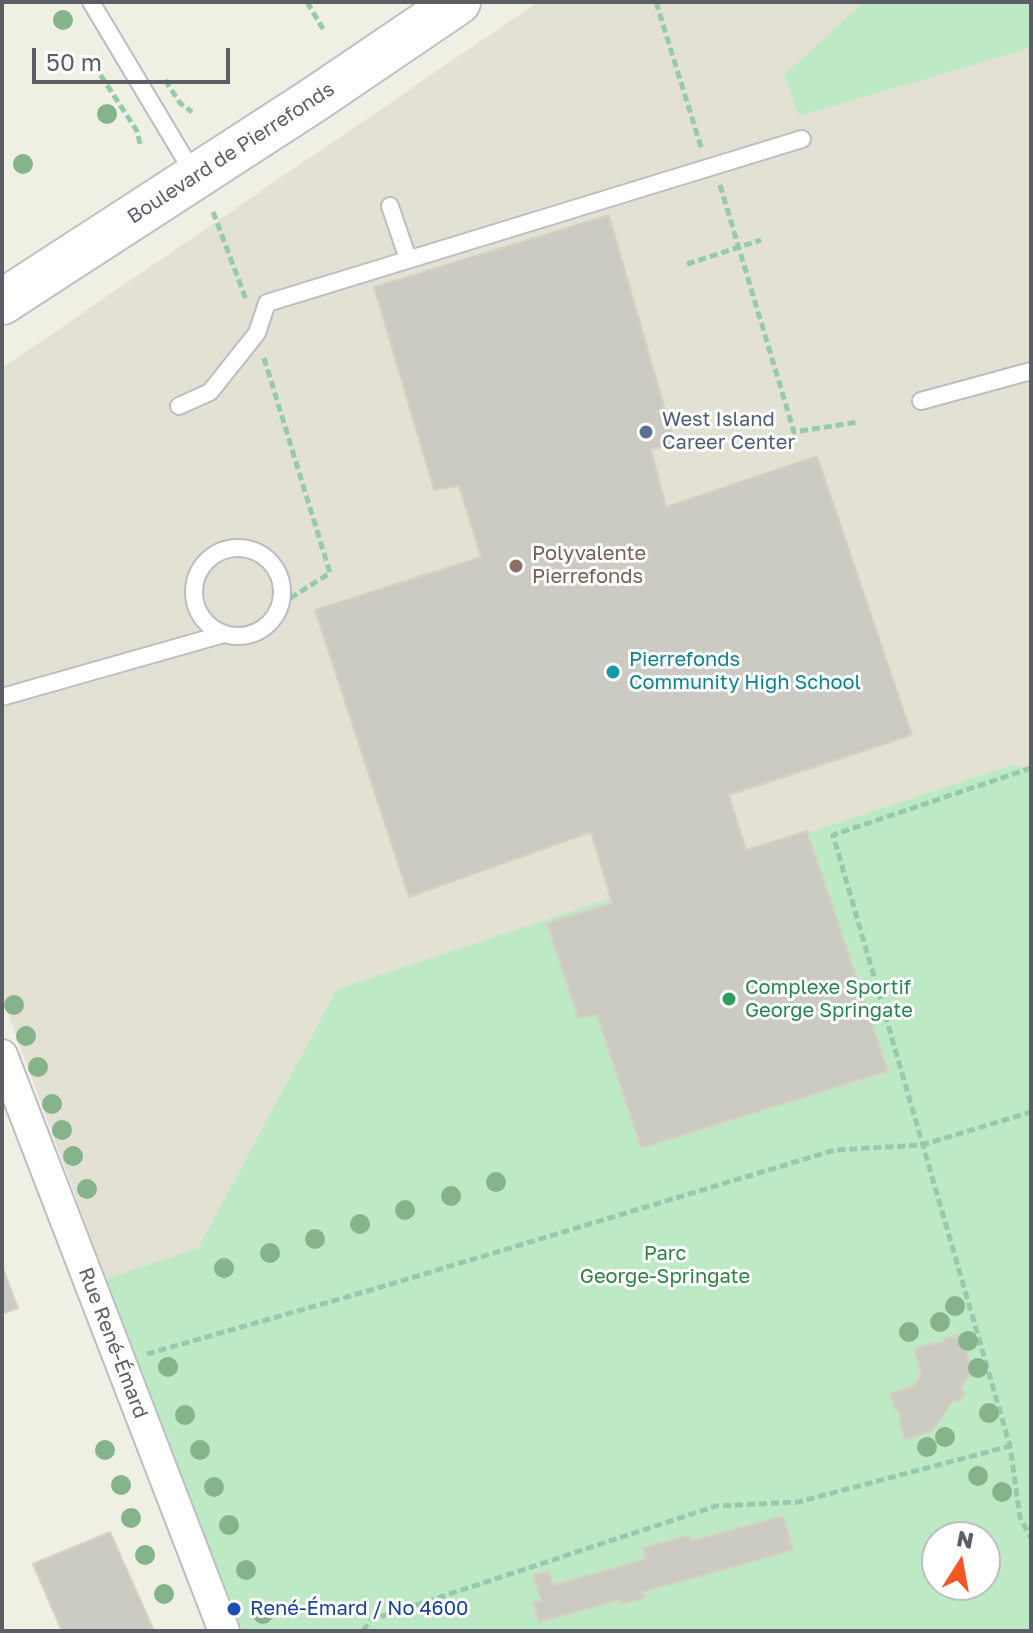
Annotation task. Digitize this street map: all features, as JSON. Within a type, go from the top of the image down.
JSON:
[{"type":"main road","name":"Boulevard de Pierrefonds","points":[[2,302],[204,195],[458,2]]},
{"type":"street","name":"Rue René-Émard","points":[[2,1055],[224,1631]]},
{"type":"lane","points":[[91,2],[204,195]]},
{"type":"lane","points":[[179,406],[210,392],[257,333],[267,303],[802,139]]},
{"type":"lane","points":[[390,206],[408,259]]},
{"type":"lane","points":[[921,401],[1031,371]]},
{"type":"lane","points":[[230,548],[259,552],[279,574],[283,589],[281,604],[275,617],[265,627],[239,636],[224,634],[202,616],[196,603],[194,589],[197,575],[205,562],[216,553],[230,548]]},
{"type":"lane","points":[[2,697],[224,634]]},
{"type":"path","points":[[307,2],[323,29]]},
{"type":"path","points":[[656,2],[703,150]]},
{"type":"path","points":[[94,65],[137,131],[140,144]]},
{"type":"path","points":[[718,177],[794,432],[858,422]]},
{"type":"path","points":[[204,195],[257,333],[330,573],[281,604]]},
{"type":"path","points":[[687,264],[761,240]]},
{"type":"path","points":[[1031,768],[833,835],[1010,1446],[1020,1518],[1031,1538]]},
{"type":"path","points":[[120,1362],[835,1150],[922,1145],[1031,1112]]},
{"type":"path","points":[[363,1631],[371,1620],[716,1506],[798,1502],[1010,1446]]},
{"type":"shaded area","name":"Polyvalente Pierrefonds","points":[[538,2],[1031,2],[1031,771],[1013,764],[337,989],[198,1248],[106,1279],[2,997],[2,368]]},
{"type":"green space","points":[[864,2],[1031,2],[1031,48],[799,116],[784,75]]},
{"type":"green space","name":"Parc George-Springate","points":[[1013,764],[1031,771],[1031,1631],[242,1631],[106,1279],[198,1248],[337,989]]},
{"type":"building","name":"Pierrefonds Community High School","points":[[609,215],[675,445],[651,449],[666,507],[817,456],[912,735],[729,795],[746,850],[807,831],[888,1071],[641,1148],[597,1015],[578,1018],[547,923],[612,903],[591,832],[409,897],[315,610],[481,557],[459,486],[434,490],[374,287]]},
{"type":"building","points":[[2,1266],[18,1308],[2,1314]]},
{"type":"building","points":[[962,1334],[972,1374],[961,1388],[964,1397],[954,1400],[932,1431],[905,1440],[898,1410],[895,1410],[890,1393],[914,1386],[921,1374],[914,1349]]},
{"type":"building","points":[[783,1516],[793,1550],[643,1592],[645,1598],[621,1604],[620,1600],[539,1622],[533,1602],[541,1601],[533,1575],[549,1571],[553,1585],[646,1559],[642,1548],[689,1535],[691,1541]]},
{"type":"building","points":[[110,1532],[154,1631],[62,1631],[33,1564]]},
{"type":"place","name":"West Island Career Center","points":[[646,432]]},
{"type":"place","name":"Polyvalente Pierrefonds","points":[[516,566]]},
{"type":"place","name":"Pierrefonds Community High School","points":[[613,672]]},
{"type":"place","name":"Complexe Sportif George Springate","points":[[729,999]]},
{"type":"place","name":"René-Émard / No 4600","points":[[234,1609]]}]
